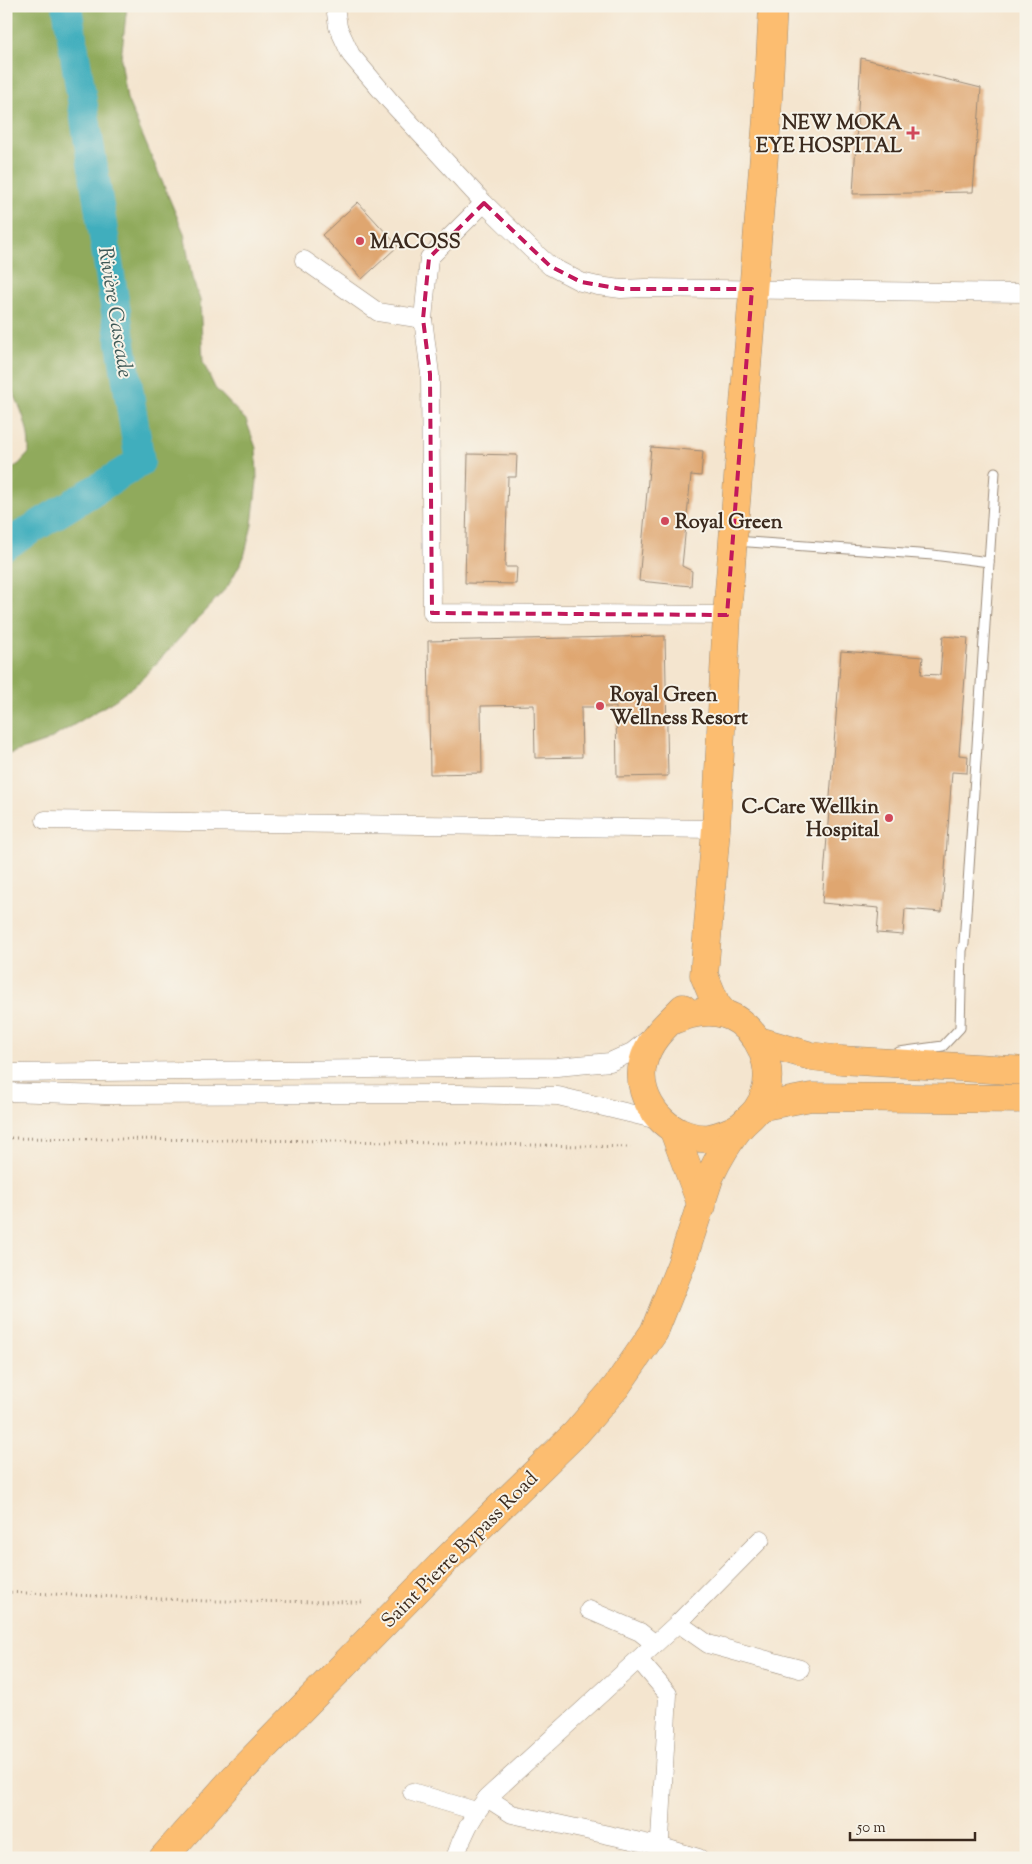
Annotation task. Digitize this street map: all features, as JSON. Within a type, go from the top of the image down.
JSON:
[{"type":"main road","points":[[667,1024],[688,1013],[706,1011],[724,1014],[744,1025],[759,1041],[766,1057],[768,1074],[766,1091],[759,1107],[741,1126],[725,1134],[707,1138],[690,1136],[668,1125],[649,1105],[642,1085],[643,1064],[650,1044],[667,1024],[685,1006],[704,975],[716,829],[727,615],[767,118],[773,6]]},
{"type":"main road","points":[[704,975],[716,1004],[724,1014]]},
{"type":"main road","points":[[759,1041],[811,1056],[842,1060],[1026,1071]]},
{"type":"main road","points":[[759,1107],[811,1097],[1026,1099]]},
{"type":"main road","points":[[668,1125],[702,1206]]},
{"type":"main road","name":"Saint Pierre Bypass Road","points":[[163,1858],[234,1778],[447,1559],[576,1432],[616,1387],[654,1332],[682,1262],[702,1206],[710,1176],[716,1163],[741,1126]]},
{"type":"street","points":[[335,6],[338,26],[351,55],[390,101],[484,203],[550,266],[581,282],[621,290],[752,289],[1026,293]]},
{"type":"street","points":[[484,203],[430,258],[423,318],[430,374],[432,613],[727,615]]},
{"type":"street","points":[[304,260],[378,312],[423,318]]},
{"type":"street","points":[[45,820],[716,829]]},
{"type":"street","points":[[6,1072],[557,1067],[610,1062],[632,1052],[667,1024]]},
{"type":"street","points":[[6,1092],[105,1095],[460,1094],[558,1096],[668,1125]]},
{"type":"street","points":[[455,1858],[459,1844],[481,1804],[678,1623],[760,1539]]},
{"type":"street","points":[[589,1610],[640,1632],[655,1644]]},
{"type":"street","points":[[678,1623],[708,1644],[800,1669]]},
{"type":"street","points":[[639,1660],[668,1694],[659,1852]]},
{"type":"street","points":[[412,1792],[481,1804],[512,1814],[659,1852],[699,1858]]},
{"type":"lane","points":[[842,1060],[943,1046],[960,1028],[962,950],[964,944],[995,472]]},
{"type":"lane","points":[[734,541],[933,555],[989,562]]},
{"type":"path","points":[[6,1138],[631,1147]]},
{"type":"path","points":[[6,1592],[208,1601],[364,1602]]},
{"type":"highlighted area","points":[[484,203],[550,266],[581,282],[621,289],[752,289],[727,615],[432,613],[430,374],[423,319],[429,258]]},
{"type":"green space","points":[[6,6],[127,6],[121,59],[127,99],[184,233],[192,278],[200,300],[203,362],[215,388],[246,420],[256,448],[257,481],[252,525],[244,557],[228,586],[140,681],[115,700],[47,741],[6,755],[6,472],[19,464],[29,453],[29,443],[28,433],[19,405],[6,377]]},
{"type":"building","points":[[861,58],[981,88],[973,192],[853,194]]},
{"type":"building","name":"MACOSS","points":[[358,202],[398,246],[362,279],[322,235]]},
{"type":"building","name":"Royal Green","points":[[651,447],[703,451],[701,476],[691,475],[682,566],[692,571],[691,586],[639,581]]},
{"type":"building","points":[[468,454],[517,455],[516,477],[508,477],[505,567],[517,567],[516,584],[465,583]]},
{"type":"building","name":"Royal Green Wellness Resort","points":[[665,636],[668,776],[617,777],[616,707],[581,707],[582,757],[535,758],[534,705],[481,706],[482,773],[430,774],[428,641]]},
{"type":"building","name":"C-Care Wellkin Hospital","points":[[943,636],[968,638],[959,755],[968,756],[967,773],[952,772],[942,912],[905,909],[903,935],[877,933],[879,908],[822,903],[841,651],[923,657],[921,674],[940,675]]},
{"type":"waterway","name":"Rivière Cascade","points":[[6,545],[140,462],[67,6]]},
{"type":"place","name":"NEW MOKA EYE HOSPITAL","points":[[913,133]]},
{"type":"place","name":"MACOSS","points":[[360,241]]},
{"type":"place","name":"Royal Green","points":[[665,521]]},
{"type":"place","name":"Royal Green Wellness Resort","points":[[600,706]]},
{"type":"place","name":"C-Care Wellkin Hospital","points":[[889,818]]}]
